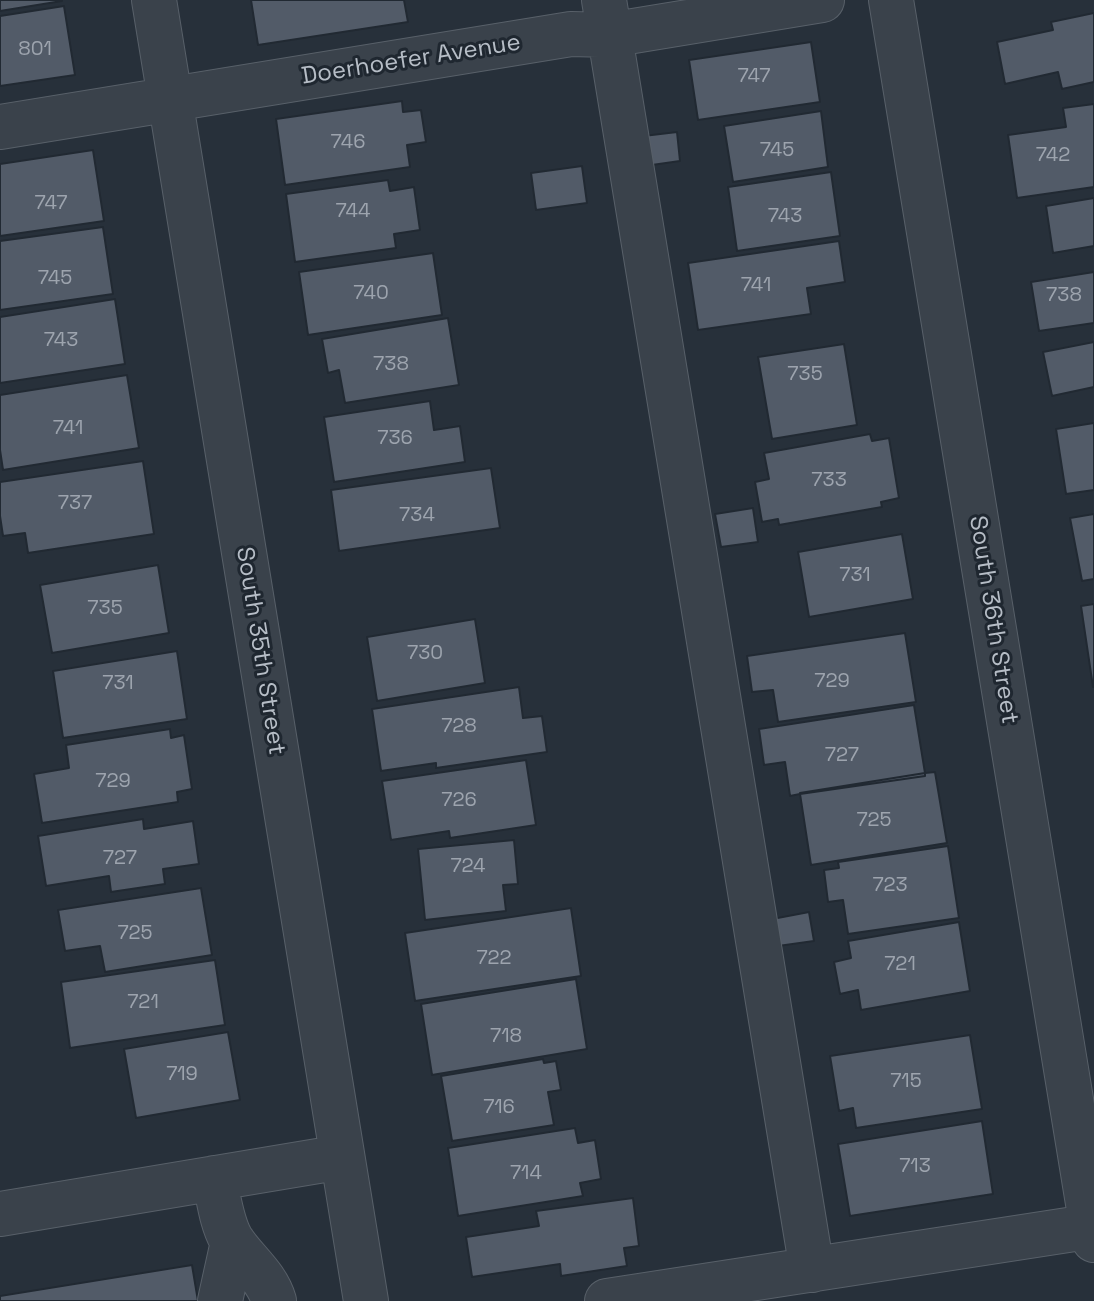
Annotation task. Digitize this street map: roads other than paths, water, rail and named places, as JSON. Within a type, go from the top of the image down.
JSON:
[{"type":"street","name":"South 35th Street","points":[[154,0],[366,1301]]},
{"type":"street","name":"Doerhoefer Avenue","points":[[0,127],[571,34],[606,18],[822,0]]},
{"type":"street","name":"South 36th Street","points":[[891,0],[1093,1231]]},
{"type":"street","points":[[606,18],[812,1270]]},
{"type":"street","points":[[0,1214],[342,1157]]},
{"type":"street","points":[[214,1178],[223,1218],[233,1242],[243,1301]]},
{"type":"street","points":[[607,1301],[1093,1231]]},
{"type":"street","points":[[220,1301],[233,1242]]},
{"type":"street","points":[[233,1242],[260,1276],[274,1301]]}]
